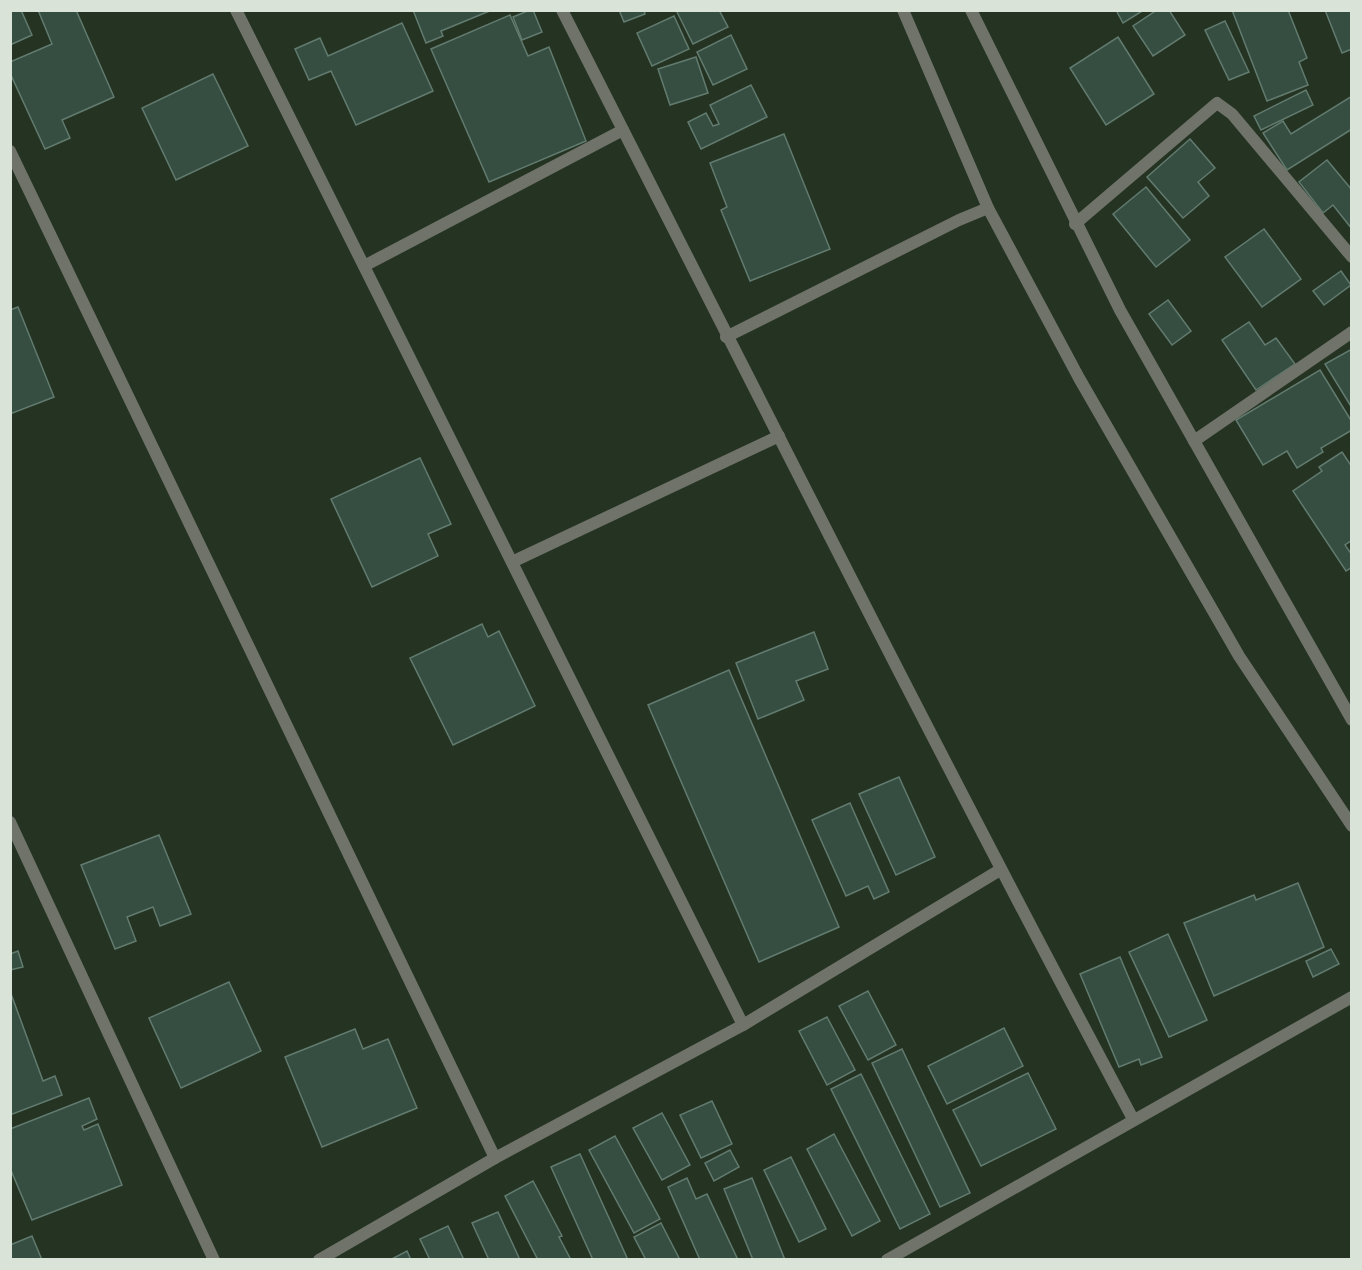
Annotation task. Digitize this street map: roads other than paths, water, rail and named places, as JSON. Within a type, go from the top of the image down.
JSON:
[{"type":"street","points":[[236,10],[743,1025]]},
{"type":"street","points":[[562,10],[726,337],[779,436],[1000,870],[1133,1119]]},
{"type":"street","points":[[903,10],[988,208],[1079,378],[1239,656],[1352,826]]},
{"type":"street","points":[[972,10],[1120,310],[1352,720]]},
{"type":"street","points":[[1076,224],[1217,103],[1232,114],[1352,257]]},
{"type":"street","points":[[364,267],[623,130]]},
{"type":"street","points":[[10,151],[495,1158]]},
{"type":"street","points":[[726,337],[988,208]]},
{"type":"street","points":[[1194,441],[1352,332]]},
{"type":"street","points":[[512,562],[779,436]]},
{"type":"street","points":[[10,822],[214,1260]]},
{"type":"street","points":[[319,1260],[495,1158],[743,1025],[1000,870]]},
{"type":"street","points":[[887,1260],[1352,997]]}]
